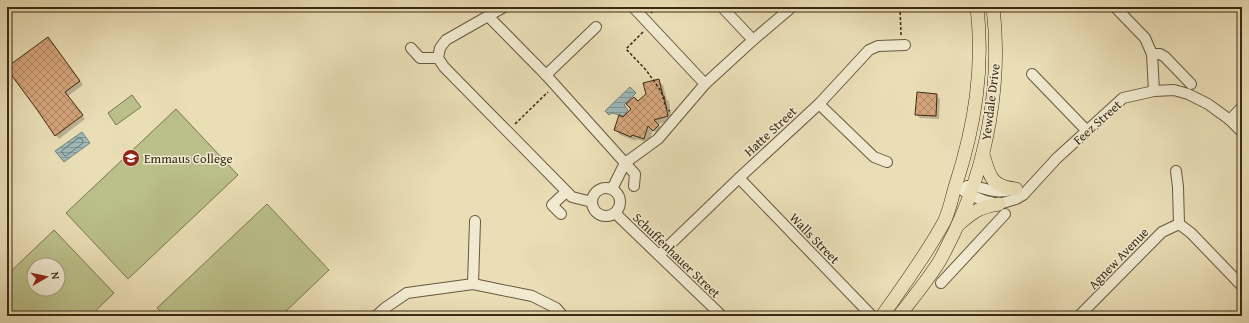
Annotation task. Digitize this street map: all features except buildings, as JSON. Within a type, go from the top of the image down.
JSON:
[{"type":"main road","name":"Yewdale Drive","points":[[956,186],[975,111],[979,57],[977,7]]},
{"type":"main road","name":"Yewdale Drive","points":[[972,190],[983,154],[990,121],[995,78],[996,44],[994,7]]},
{"type":"main road","points":[[983,154],[989,175],[1000,186],[1016,188]]},
{"type":"main road","points":[[882,316],[920,262],[945,220],[956,186]]},
{"type":"main road","points":[[899,316],[938,263],[957,226],[972,190]]},
{"type":"main road","points":[[957,226],[970,214],[984,207],[1002,209]]},
{"type":"street","points":[[504,7],[446,40],[440,48],[438,58],[444,67],[566,192],[572,197],[592,202]]},
{"type":"street","points":[[634,7],[705,84]]},
{"type":"street","points":[[722,7],[753,40]]},
{"type":"street","points":[[612,189],[625,163],[658,139],[705,84],[792,7]]},
{"type":"street","points":[[1115,7],[1145,38],[1152,54],[1154,91]]},
{"type":"street","points":[[488,16],[546,75],[635,174],[634,186]]},
{"type":"street","points":[[546,75],[596,27]]},
{"type":"street","name":"Hatte Street","points":[[659,255],[819,104],[870,50],[878,46],[903,45]]},
{"type":"street","points":[[411,48],[420,58],[438,58]]},
{"type":"street","points":[[1152,54],[1160,54],[1165,57],[1191,84]]},
{"type":"street","points":[[1032,74],[1087,131]]},
{"type":"street","name":"Feez Street","points":[[941,283],[1002,209],[1024,195],[1039,176],[1057,158],[1123,98],[1154,91],[1174,90],[1188,94],[1208,104],[1230,120],[1242,132]]},
{"type":"street","points":[[819,104],[874,157],[887,162]]},
{"type":"street","points":[[1230,120],[1242,107]]},
{"type":"street","points":[[1176,171],[1179,224],[1191,232],[1242,286]]},
{"type":"street","name":"Feez Street","points":[[956,186],[972,190],[1002,192],[1016,188],[1039,176]]},
{"type":"street","name":"Walls Street","points":[[739,178],[872,316]]},
{"type":"street","points":[[608,188],[612,189],[619,196],[620,200],[618,210],[615,213],[606,216],[598,214],[592,202],[598,190],[608,188]]},
{"type":"street","name":"Feez Street","points":[[972,190],[985,201],[1002,209]]},
{"type":"street","points":[[561,214],[552,205],[566,192]]},
{"type":"street","name":"Schuffenhauer Street","points":[[615,213],[722,316]]},
{"type":"street","points":[[472,284],[475,221]]},
{"type":"street","name":"Agnew Avenue","points":[[1086,314],[1162,232],[1179,224]]},
{"type":"street","points":[[938,263],[951,272]]},
{"type":"street","points":[[376,316],[407,293],[472,284],[532,296],[556,308],[563,316]]},
{"type":"path","points":[[900,7],[903,45]]},
{"type":"path","points":[[650,25],[626,49],[646,70],[661,91],[667,110],[678,115]]},
{"type":"path","points":[[507,132],[555,86]]},
{"type":"green space","points":[[132,95],[141,107],[116,125],[108,113]]},
{"type":"green space","points":[[176,109],[238,175],[128,279],[66,213]]},
{"type":"green space","points":[[267,204],[329,270],[281,316],[165,316],[157,308]]},
{"type":"green space","points":[[54,230],[114,293],[90,316],[7,316],[7,275]]},
{"type":"water","points":[[630,87],[636,93],[624,105],[628,110],[624,116],[612,113],[609,115],[605,111]]},
{"type":"water","points":[[82,132],[90,143],[64,162],[55,151]]},
{"type":"place","name":"Emmaus College","points":[[131,158]]}]
